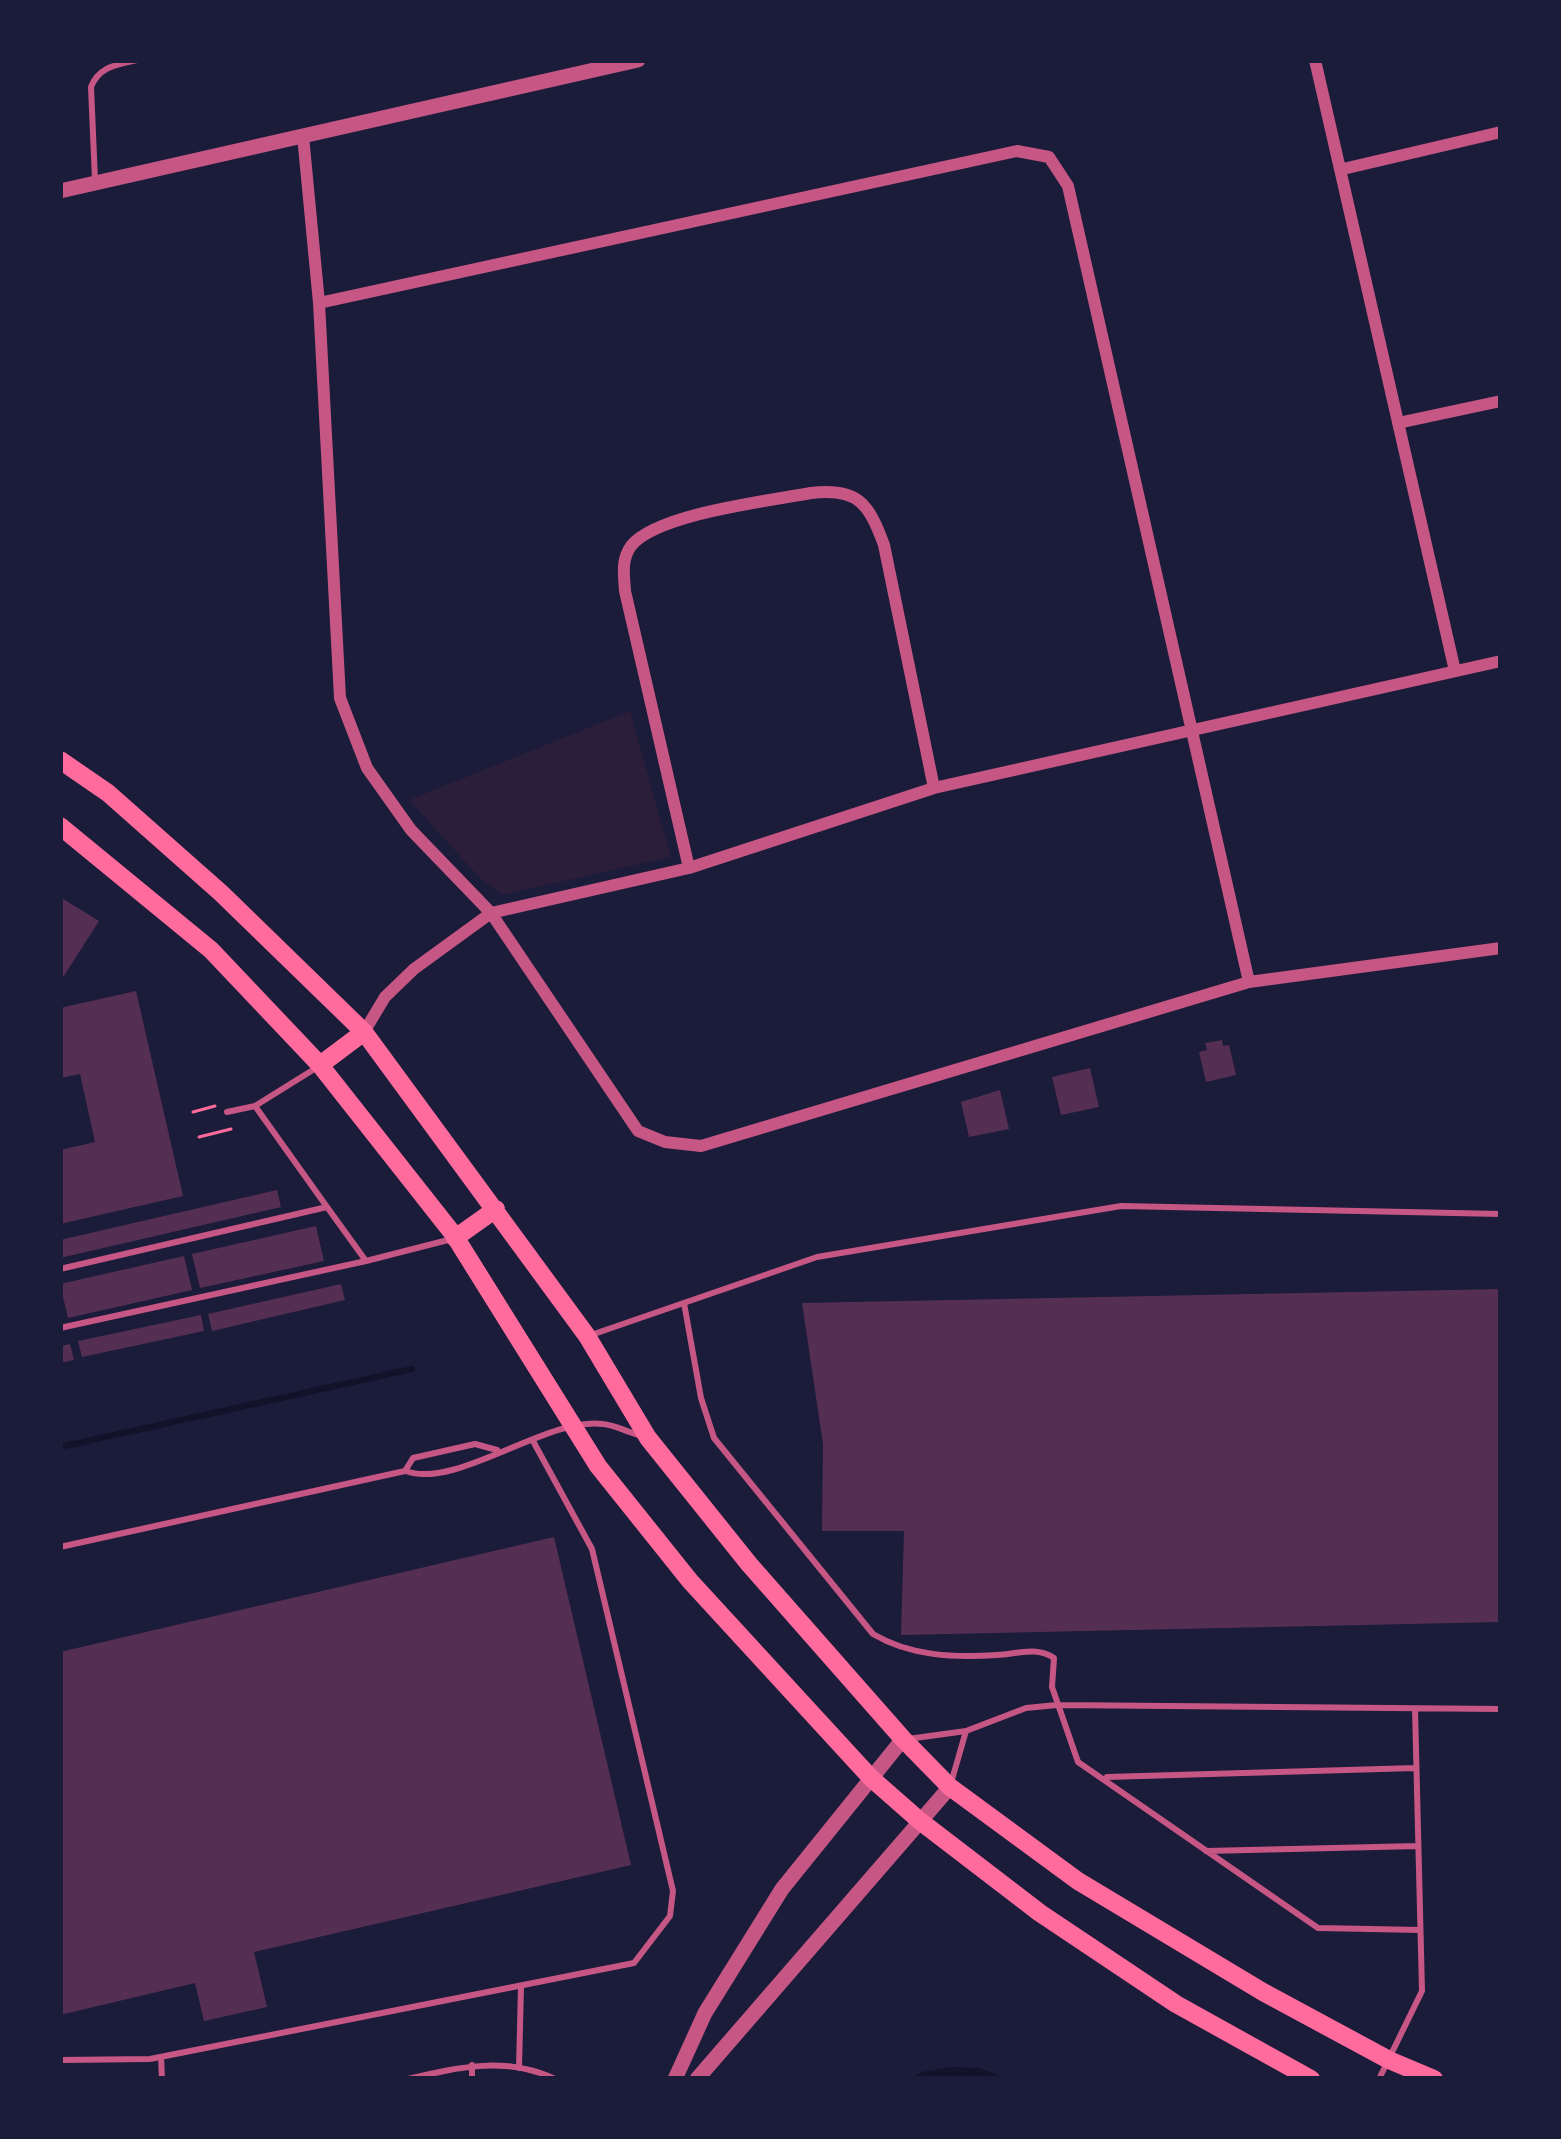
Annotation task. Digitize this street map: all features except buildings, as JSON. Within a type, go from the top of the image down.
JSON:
[{"type":"main road","points":[[60,760],[108,793],[221,893],[364,1032],[587,1336],[648,1438],[749,1564],[950,1787],[1078,1881],[1264,1992],[1434,2079]]},
{"type":"main road","points":[[60,826],[211,950],[320,1065],[455,1238],[598,1466],[690,1581],[872,1778],[1040,1913],[1176,2004],[1310,2079]]},
{"type":"main road","points":[[320,1065],[364,1032]]},
{"type":"main road","points":[[455,1238],[496,1209]]},
{"type":"street","points":[[60,191],[638,60]]},
{"type":"street","points":[[1315,60],[1455,670]]},
{"type":"street","points":[[1343,169],[1501,132]]},
{"type":"street","points":[[303,136],[320,303],[340,698],[367,768],[411,830],[490,913],[638,1131],[665,1142],[701,1146],[1249,982],[1501,947]]},
{"type":"street","points":[[320,303],[1017,151],[1049,157],[1069,186],[1249,982]]},
{"type":"street","points":[[1398,423],[1501,401]]},
{"type":"street","points":[[689,868],[623,564],[630,548],[661,524],[811,493],[835,490],[859,498],[873,516],[884,545],[934,788]]},
{"type":"street","points":[[364,1032],[385,997],[414,969],[490,913],[689,868],[934,788],[1501,661]]},
{"type":"street","points":[[675,2079],[705,2013],[782,1889],[903,1739]]},
{"type":"street","points":[[698,2079],[950,1787]]},
{"type":"lane","points":[[95,184],[91,87],[96,75],[108,67],[137,60]]},
{"type":"lane","points":[[226,1107],[255,1106],[320,1065]]},
{"type":"lane","points":[[255,1106],[366,1261]]},
{"type":"lane","points":[[587,1336],[817,1257],[1121,1206],[1501,1214]]},
{"type":"lane","points":[[60,1269],[327,1207]]},
{"type":"lane","points":[[60,1328],[455,1238]]},
{"type":"lane","points":[[684,1303],[701,1398],[715,1438],[873,1634],[902,1651],[992,1656],[1042,1650],[1054,1658],[1052,1687],[1078,1762],[1318,1928],[1420,1930]]},
{"type":"lane","points":[[60,1547],[404,1471],[418,1476],[482,1462],[497,1450],[574,1427],[600,1423],[648,1438]]},
{"type":"lane","points":[[60,2060],[161,2057],[634,1963],[670,1916],[673,1891],[592,1549],[533,1441]]},
{"type":"lane","points":[[404,1471],[413,1458],[476,1444],[497,1450]]},
{"type":"lane","points":[[903,1739],[966,1731],[1026,1708],[1057,1705],[1501,1709]]},
{"type":"lane","points":[[1379,2079],[1422,1991],[1415,1707]]},
{"type":"lane","points":[[950,1787],[966,1731]]},
{"type":"lane","points":[[1104,1777],[1415,1768]]},
{"type":"lane","points":[[1206,1851],[1418,1846]]},
{"type":"lane","points":[[519,2068],[521,1985]]},
{"type":"lane","points":[[161,2057],[162,2079]]},
{"type":"lane","points":[[472,2065],[472,2079]]},
{"type":"lane","points":[[408,2079],[472,2065],[519,2068],[555,2079]]},
{"type":"path","points":[[193,1112],[226,1107]]},
{"type":"path","points":[[199,1137],[231,1129]]},
{"type":"shaded area","points":[[630,711],[671,857],[502,895],[481,879],[409,800]]},
{"type":"shaded area","points":[[950,2067],[979,2068],[1007,2079],[911,2079]]},
{"type":"waterway","points":[[60,1447],[412,1369]]}]
